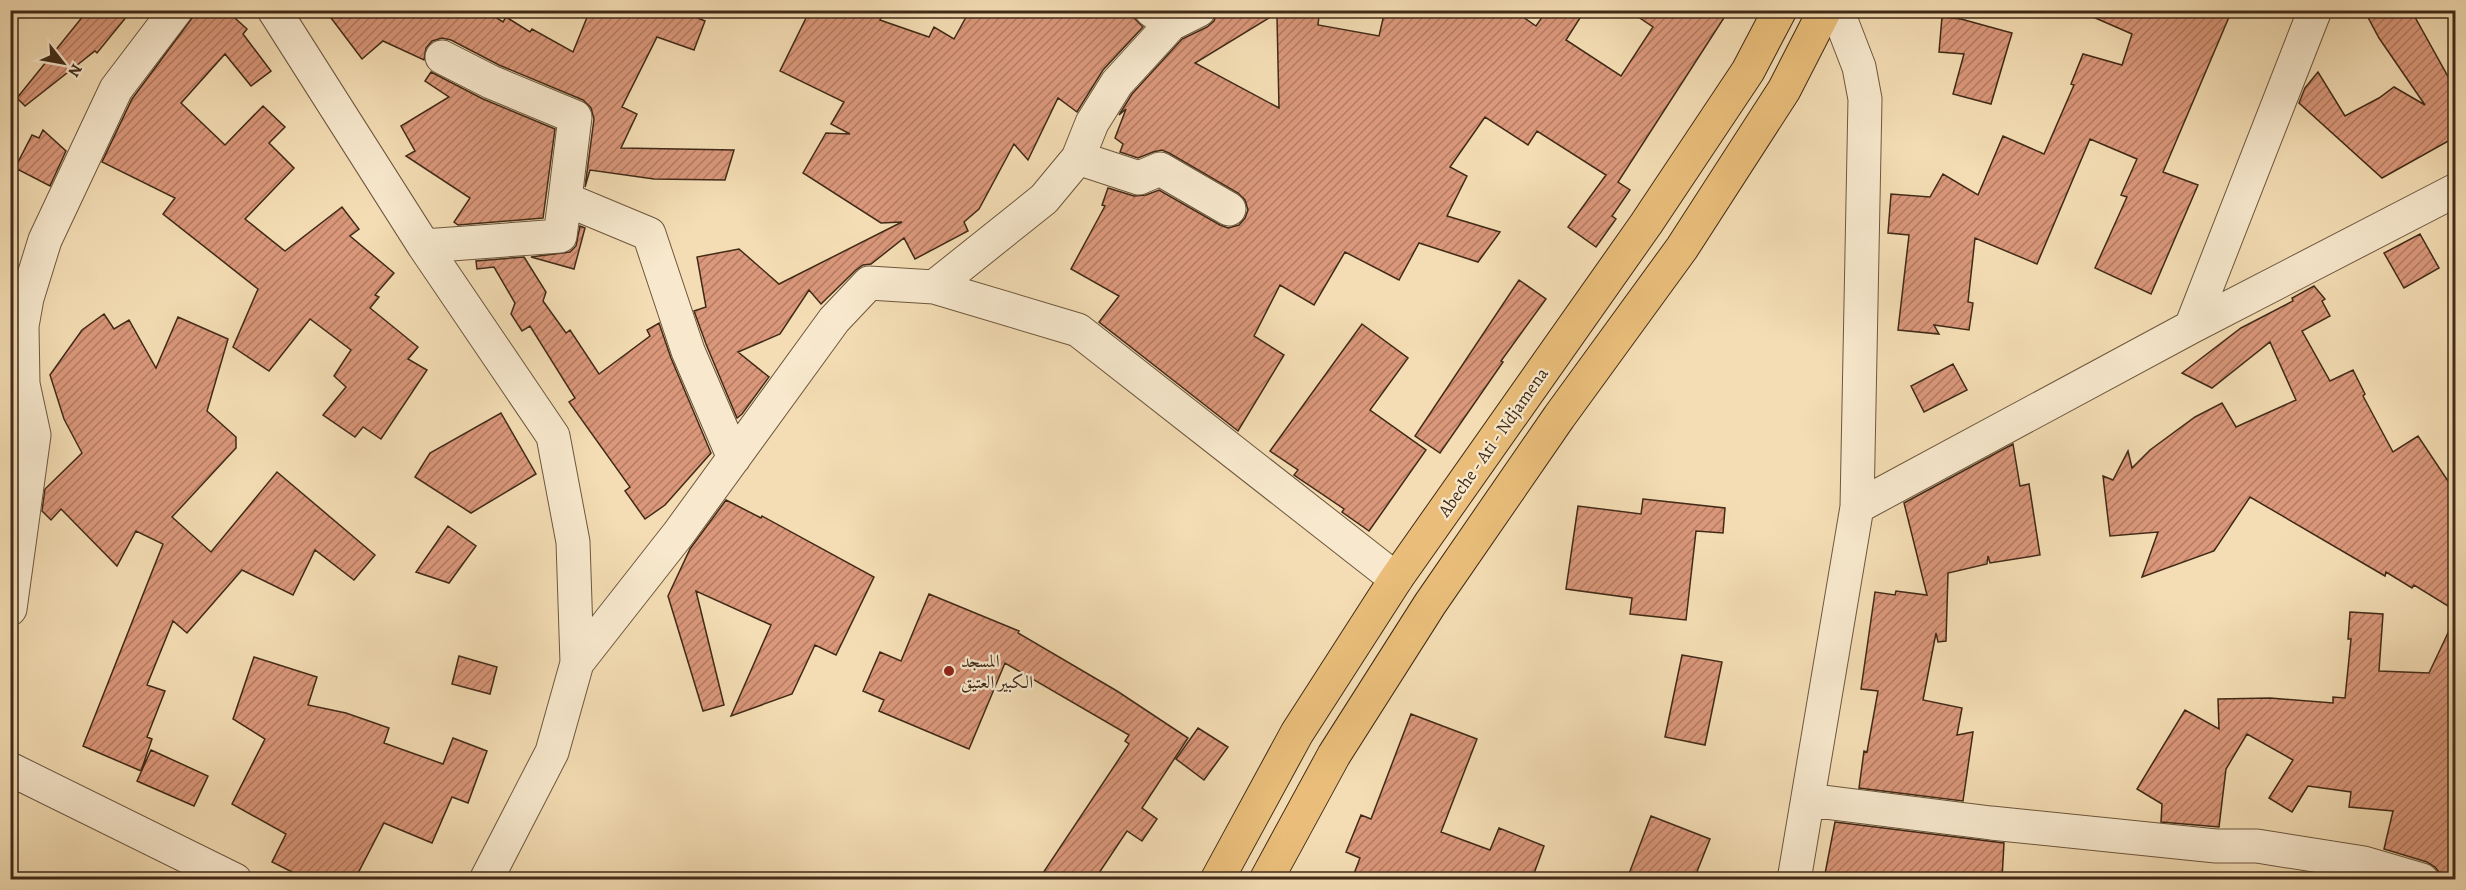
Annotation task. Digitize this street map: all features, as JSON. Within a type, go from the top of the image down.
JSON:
[{"type":"highway","name":"Abeche - Ati - Ndjamena","points":[[1216,879],[1297,733],[1396,579],[1646,224],[1748,71],[1780,10]]},
{"type":"highway","points":[[1266,879],[1334,755],[1430,604],[1559,417],[1682,248],[1784,90],[1825,10]]},
{"type":"street","points":[[10,609],[22,428],[22,326],[27,298],[45,240],[116,89],[176,10]]},
{"type":"street","points":[[274,10],[424,246],[553,436],[573,542],[577,663],[552,752],[486,879]]},
{"type":"street","points":[[1794,879],[1857,507],[1865,99],[1859,68],[1838,10]]},
{"type":"street","points":[[2191,327],[2315,10]]},
{"type":"street","points":[[934,287],[1044,199],[1078,159],[1092,123],[1117,83],[1174,15]]},
{"type":"street","points":[[424,246],[560,236],[575,117],[491,82],[442,57]]},
{"type":"street","points":[[1078,159],[1139,178],[1161,169],[1229,209]]},
{"type":"street","points":[[1857,507],[2191,327],[2456,190]]},
{"type":"street","points":[[565,199],[649,234],[688,351],[734,458]]},
{"type":"street","points":[[577,663],[679,533],[834,320],[869,283],[934,287],[1078,330],[1396,579]]},
{"type":"street","points":[[10,769],[235,879]]},
{"type":"street","points":[[1808,800],[1991,823],[2216,846],[2257,846],[2364,863],[2422,879]]},
{"type":"building","points":[[88,10],[132,10],[97,53],[95,51],[25,106],[17,98]]},
{"type":"building","points":[[198,10],[226,10],[247,29],[243,34],[271,71],[251,86],[225,54],[181,103],[225,145],[263,106],[285,127],[269,143],[294,168],[245,219],[285,251],[342,207],[359,229],[350,236],[394,273],[375,295],[379,297],[370,308],[418,347],[408,359],[427,370],[381,439],[363,427],[355,437],[323,415],[346,387],[334,376],[351,350],[310,319],[269,371],[233,347],[258,289],[163,214],[175,198],[102,162],[132,99]]},
{"type":"building","points":[[325,10],[484,10],[503,22],[506,17],[530,32],[532,29],[573,52],[590,10],[679,10],[705,21],[694,50],[657,37],[622,107],[637,114],[621,148],[734,150],[725,180],[654,179],[590,170],[585,187],[594,119],[591,108],[583,100],[442,38],[432,41],[426,48],[424,60],[383,41],[362,59]]},
{"type":"building","points":[[810,10],[863,10],[882,17],[880,20],[929,37],[934,27],[954,39],[970,10],[1133,10],[1134,18],[1143,27],[1103,70],[1077,112],[1058,98],[1028,160],[1014,144],[979,209],[964,222],[968,231],[915,259],[904,238],[871,264],[863,265],[856,270],[821,304],[809,290],[780,334],[738,352],[769,377],[737,418],[694,311],[706,307],[697,257],[739,249],[779,284],[902,222],[881,223],[803,173],[826,133],[850,134],[831,124],[844,102],[780,71]]},
{"type":"building","points":[[1218,10],[1282,10],[1195,63],[1279,108],[1277,17],[1319,16],[1318,25],[1379,36],[1385,10],[1513,10],[1536,26],[1547,10],[1585,10],[1566,40],[1621,76],[1653,27],[1628,10],[1729,10],[1618,182],[1630,190],[1612,216],[1616,219],[1596,247],[1568,227],[1606,175],[1537,131],[1528,145],[1485,117],[1450,167],[1467,176],[1447,216],[1500,232],[1478,262],[1419,243],[1399,280],[1345,252],[1314,305],[1280,285],[1254,336],[1284,355],[1238,431],[1099,322],[1119,296],[1071,269],[1105,206],[1102,205],[1108,188],[1134,196],[1146,195],[1159,190],[1228,228],[1239,225],[1245,218],[1248,210],[1245,200],[1238,193],[1162,150],[1138,158],[1120,152],[1123,144],[1115,138],[1126,109],[1119,115],[1132,94],[1182,39],[1214,21]]},
{"type":"building","points":[[2077,10],[2232,10],[2163,172],[2198,185],[2151,294],[2095,268],[2127,197],[2121,195],[2137,159],[2090,139],[2037,264],[1975,238],[1968,302],[1973,303],[1969,330],[1934,325],[1939,334],[1898,330],[1909,235],[1888,233],[1891,194],[1930,197],[1943,174],[1978,195],[2003,136],[2044,154],[2074,85],[2071,84],[2083,54],[2122,65],[2132,34]]},
{"type":"building","points":[[2364,10],[2411,10],[2456,91],[2456,148],[2450,140],[2382,178],[2299,103],[2305,88],[2318,72],[2345,116],[2379,98],[2394,87],[2425,105],[2379,38]]},
{"type":"building","points":[[1942,17],[1961,19],[2012,33],[1991,104],[1953,94],[1964,54],[1939,52]]},
{"type":"building","points":[[431,72],[483,99],[555,129],[543,218],[458,225],[454,222],[470,198],[406,156],[415,151],[401,126],[449,97],[425,81]]},
{"type":"building","points":[[43,130],[66,151],[50,186],[15,168],[32,135],[39,138]]},
{"type":"building","points":[[580,226],[585,228],[574,269],[531,257],[570,252],[576,246]]},
{"type":"building","points":[[2420,234],[2439,268],[2404,288],[2384,253]]},
{"type":"building","points":[[524,257],[546,292],[543,301],[566,333],[570,330],[599,374],[650,336],[647,330],[659,323],[671,358],[711,453],[665,505],[645,519],[625,491],[630,487],[569,402],[575,398],[530,326],[522,331],[511,314],[515,303],[494,267],[477,269],[476,261]]},
{"type":"building","points":[[1519,280],[1546,299],[1501,361],[1503,362],[1440,453],[1415,436]]},
{"type":"building","points":[[2314,286],[2325,299],[2322,301],[2330,316],[2302,331],[2330,381],[2353,370],[2365,394],[2363,396],[2393,452],[2418,436],[2456,493],[2456,611],[2414,585],[2412,588],[2386,572],[2385,576],[2250,497],[2214,551],[2142,577],[2158,532],[2110,536],[2103,476],[2113,480],[2128,451],[2132,468],[2150,450],[2195,417],[2222,403],[2236,427],[2296,400],[2270,342],[2212,388],[2182,373],[2241,328],[2293,301],[2292,298]]},
{"type":"building","points":[[104,314],[114,329],[129,320],[156,368],[178,317],[228,339],[207,411],[236,437],[236,448],[172,517],[211,552],[277,472],[375,555],[354,580],[315,550],[293,595],[242,570],[187,633],[173,621],[147,685],[165,691],[147,737],[152,739],[141,771],[83,746],[163,544],[136,531],[117,566],[61,509],[51,520],[42,511],[45,489],[82,453],[64,419],[50,375],[82,330]]},
{"type":"building","points":[[1362,324],[1408,358],[1370,410],[1426,450],[1369,531],[1342,512],[1344,509],[1294,475],[1298,470],[1270,451]]},
{"type":"building","points":[[1953,364],[1967,390],[1924,412],[1911,386]]},
{"type":"building","points":[[501,413],[536,474],[471,513],[415,477],[430,453]]},
{"type":"building","points":[[2013,444],[2020,486],[2029,484],[2040,555],[1990,563],[1988,556],[1987,564],[1948,573],[1946,641],[1938,642],[1936,633],[1923,700],[1962,708],[1957,735],[1973,732],[1963,801],[1859,788],[1864,751],[1867,752],[1878,691],[1861,689],[1875,592],[1895,595],[1896,591],[1927,595],[1904,503]]},
{"type":"building","points":[[1643,499],[1725,508],[1723,533],[1696,531],[1686,620],[1630,614],[1632,598],[1566,589],[1578,506],[1641,514]]},
{"type":"building","points":[[726,500],[761,518],[762,516],[874,577],[836,655],[815,645],[792,694],[731,716],[771,625],[696,591],[724,705],[703,711],[668,596],[690,549]]},
{"type":"building","points":[[448,526],[476,546],[449,583],[416,572]]},
{"type":"building","points":[[929,594],[1019,631],[1018,633],[1117,691],[1188,738],[1142,808],[1157,819],[1142,841],[1127,831],[1095,879],[1039,879],[1129,744],[1125,741],[1129,735],[1005,663],[969,749],[879,711],[884,700],[863,691],[880,652],[901,661]]},
{"type":"building","points":[[2350,612],[2383,614],[2379,671],[2429,673],[2456,616],[2456,878],[2439,872],[2427,862],[2384,849],[2393,811],[2349,807],[2351,792],[2308,786],[2292,812],[2269,798],[2293,760],[2247,734],[2226,769],[2219,827],[2161,822],[2162,804],[2137,789],[2185,710],[2219,729],[2218,699],[2270,698],[2333,703],[2333,697],[2345,698],[2351,639],[2348,639]]},
{"type":"building","points":[[1682,655],[1722,662],[1705,745],[1665,737]]},
{"type":"building","points":[[459,656],[497,667],[490,694],[452,684]]},
{"type":"building","points":[[254,657],[317,677],[308,705],[346,713],[389,728],[384,743],[443,764],[453,738],[487,751],[468,803],[452,797],[432,843],[384,823],[355,879],[306,879],[272,862],[286,834],[232,804],[265,739],[233,719]]},
{"type":"building","points":[[1411,714],[1477,739],[1441,832],[1490,850],[1499,828],[1544,846],[1532,879],[1352,879],[1360,858],[1346,852],[1361,815],[1371,819]]},
{"type":"building","points":[[1198,728],[1228,747],[1204,780],[1176,759]]},
{"type":"building","points":[[151,750],[208,776],[194,806],[137,781]]},
{"type":"building","points":[[1651,816],[1710,839],[1694,879],[1627,879]]},
{"type":"building","points":[[1835,822],[2004,843],[2002,879],[1824,879]]},
{"type":"place","name":"المسجد الكبير العتيق","points":[[949,671]]}]
